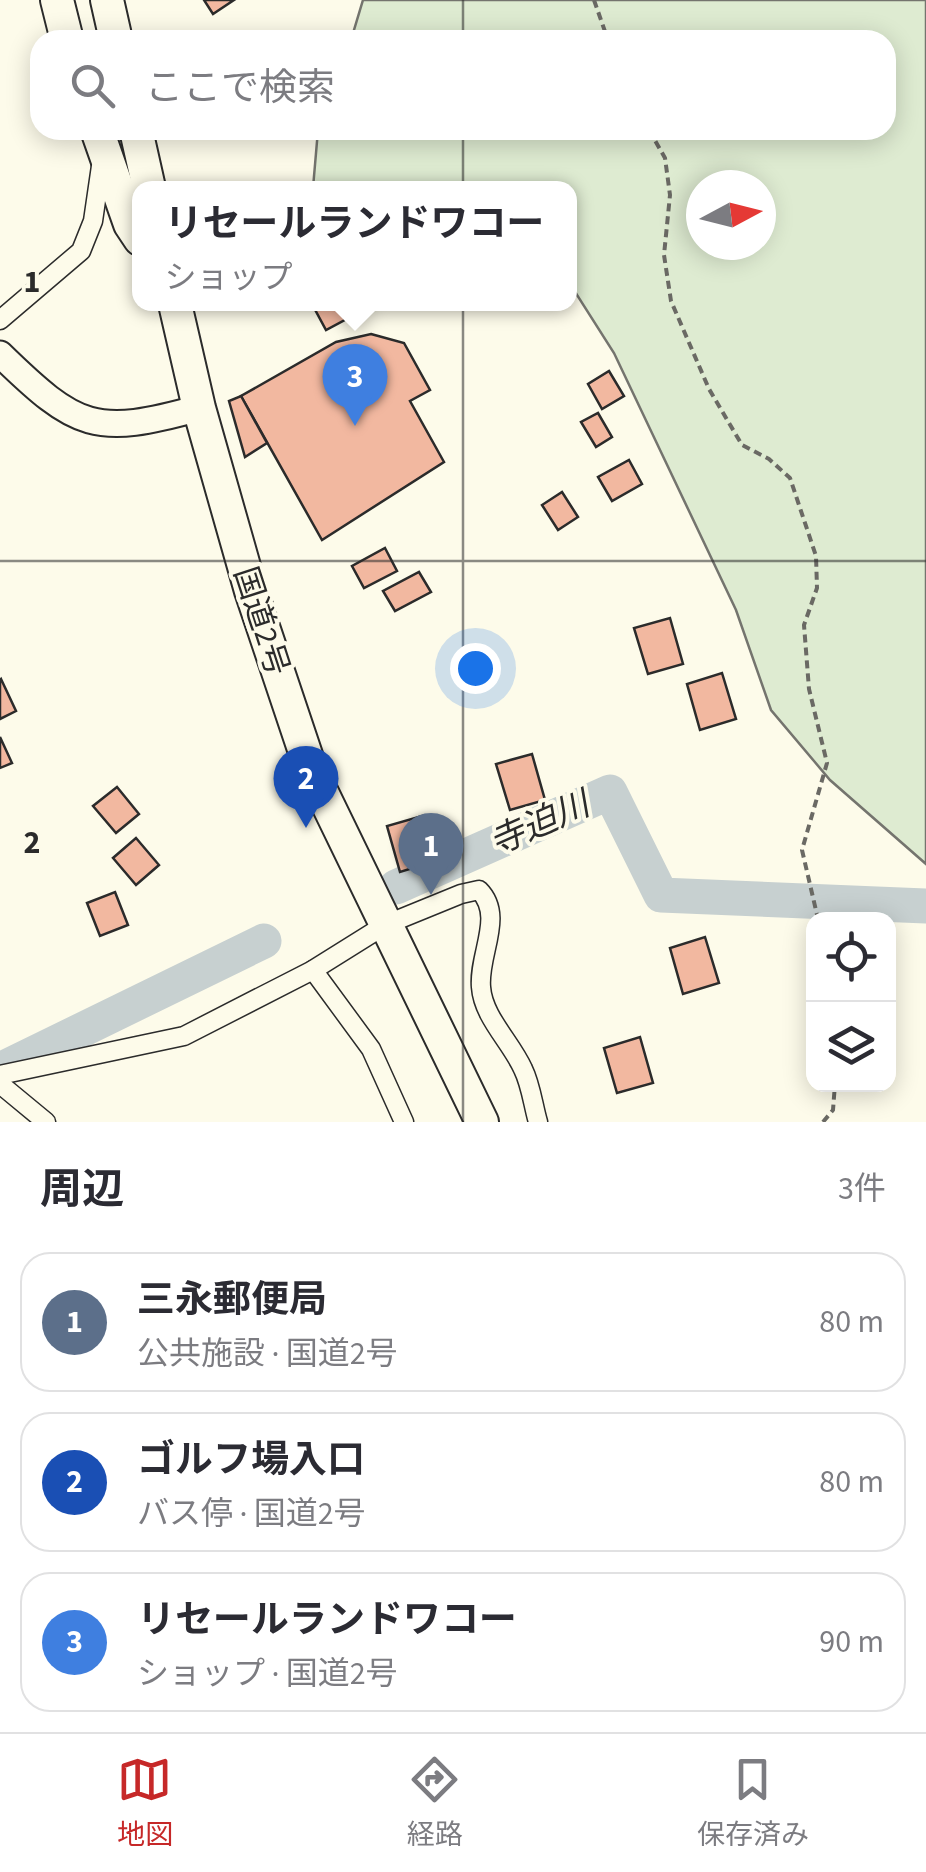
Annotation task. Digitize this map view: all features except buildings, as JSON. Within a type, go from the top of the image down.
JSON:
[{"type":"highway","points":[[56,0],[65,30]]},
{"type":"highway","points":[[107,0],[114,30]]},
{"type":"highway","points":[[124,0],[126,30]]},
{"type":"highway","points":[[101,140],[132,227]]},
{"type":"highway","points":[[138,140],[147,181]]},
{"type":"highway","name":"国道2号","points":[[177,311],[251,592],[311,770],[482,1122]]},
{"type":"highway","name":"国道2号","points":[[385,925],[466,1122]]},
{"type":"main road","points":[[0,354],[47,400],[85,420],[123,426],[200,408]]},
{"type":"street","points":[[0,320],[81,251],[100,190],[100,140]]},
{"type":"street","points":[[0,1076],[184,1036],[312,970],[385,925],[479,890],[488,899],[492,916],[480,987],[487,1011],[525,1072],[538,1122]]},
{"type":"street","points":[[312,970],[372,1049],[404,1122]]},
{"type":"street","points":[[0,1084],[46,1122]]},
{"type":"path","points":[[594,0],[604,30]]},
{"type":"path","points":[[655,140],[665,158],[670,195],[664,255],[671,301],[710,389],[742,445],[769,459],[790,478],[816,556],[817,588],[804,626],[809,689],[827,763],[802,850],[816,912]]},
{"type":"path","points":[[822,1122],[833,1110],[834,1092]]},
{"type":"green space","points":[[363,0],[926,0],[926,864],[830,780],[771,710],[736,610],[614,353],[577,295],[577,181],[314,181],[317,140],[896,140],[896,30],[354,30]]},
{"type":"waterway","name":"寺迫川","points":[[396,887],[610,792],[661,895],[926,906]]},
{"type":"waterway","name":"寺迫川","points":[[0,1070],[264,941]]},
{"type":"place","name":"リセールランドワコー","points":[[355,426]]},
{"type":"place","name":"ゴルフ場入口","points":[[306,828]]},
{"type":"place","name":"三永郵便局","points":[[431,895]]}]
